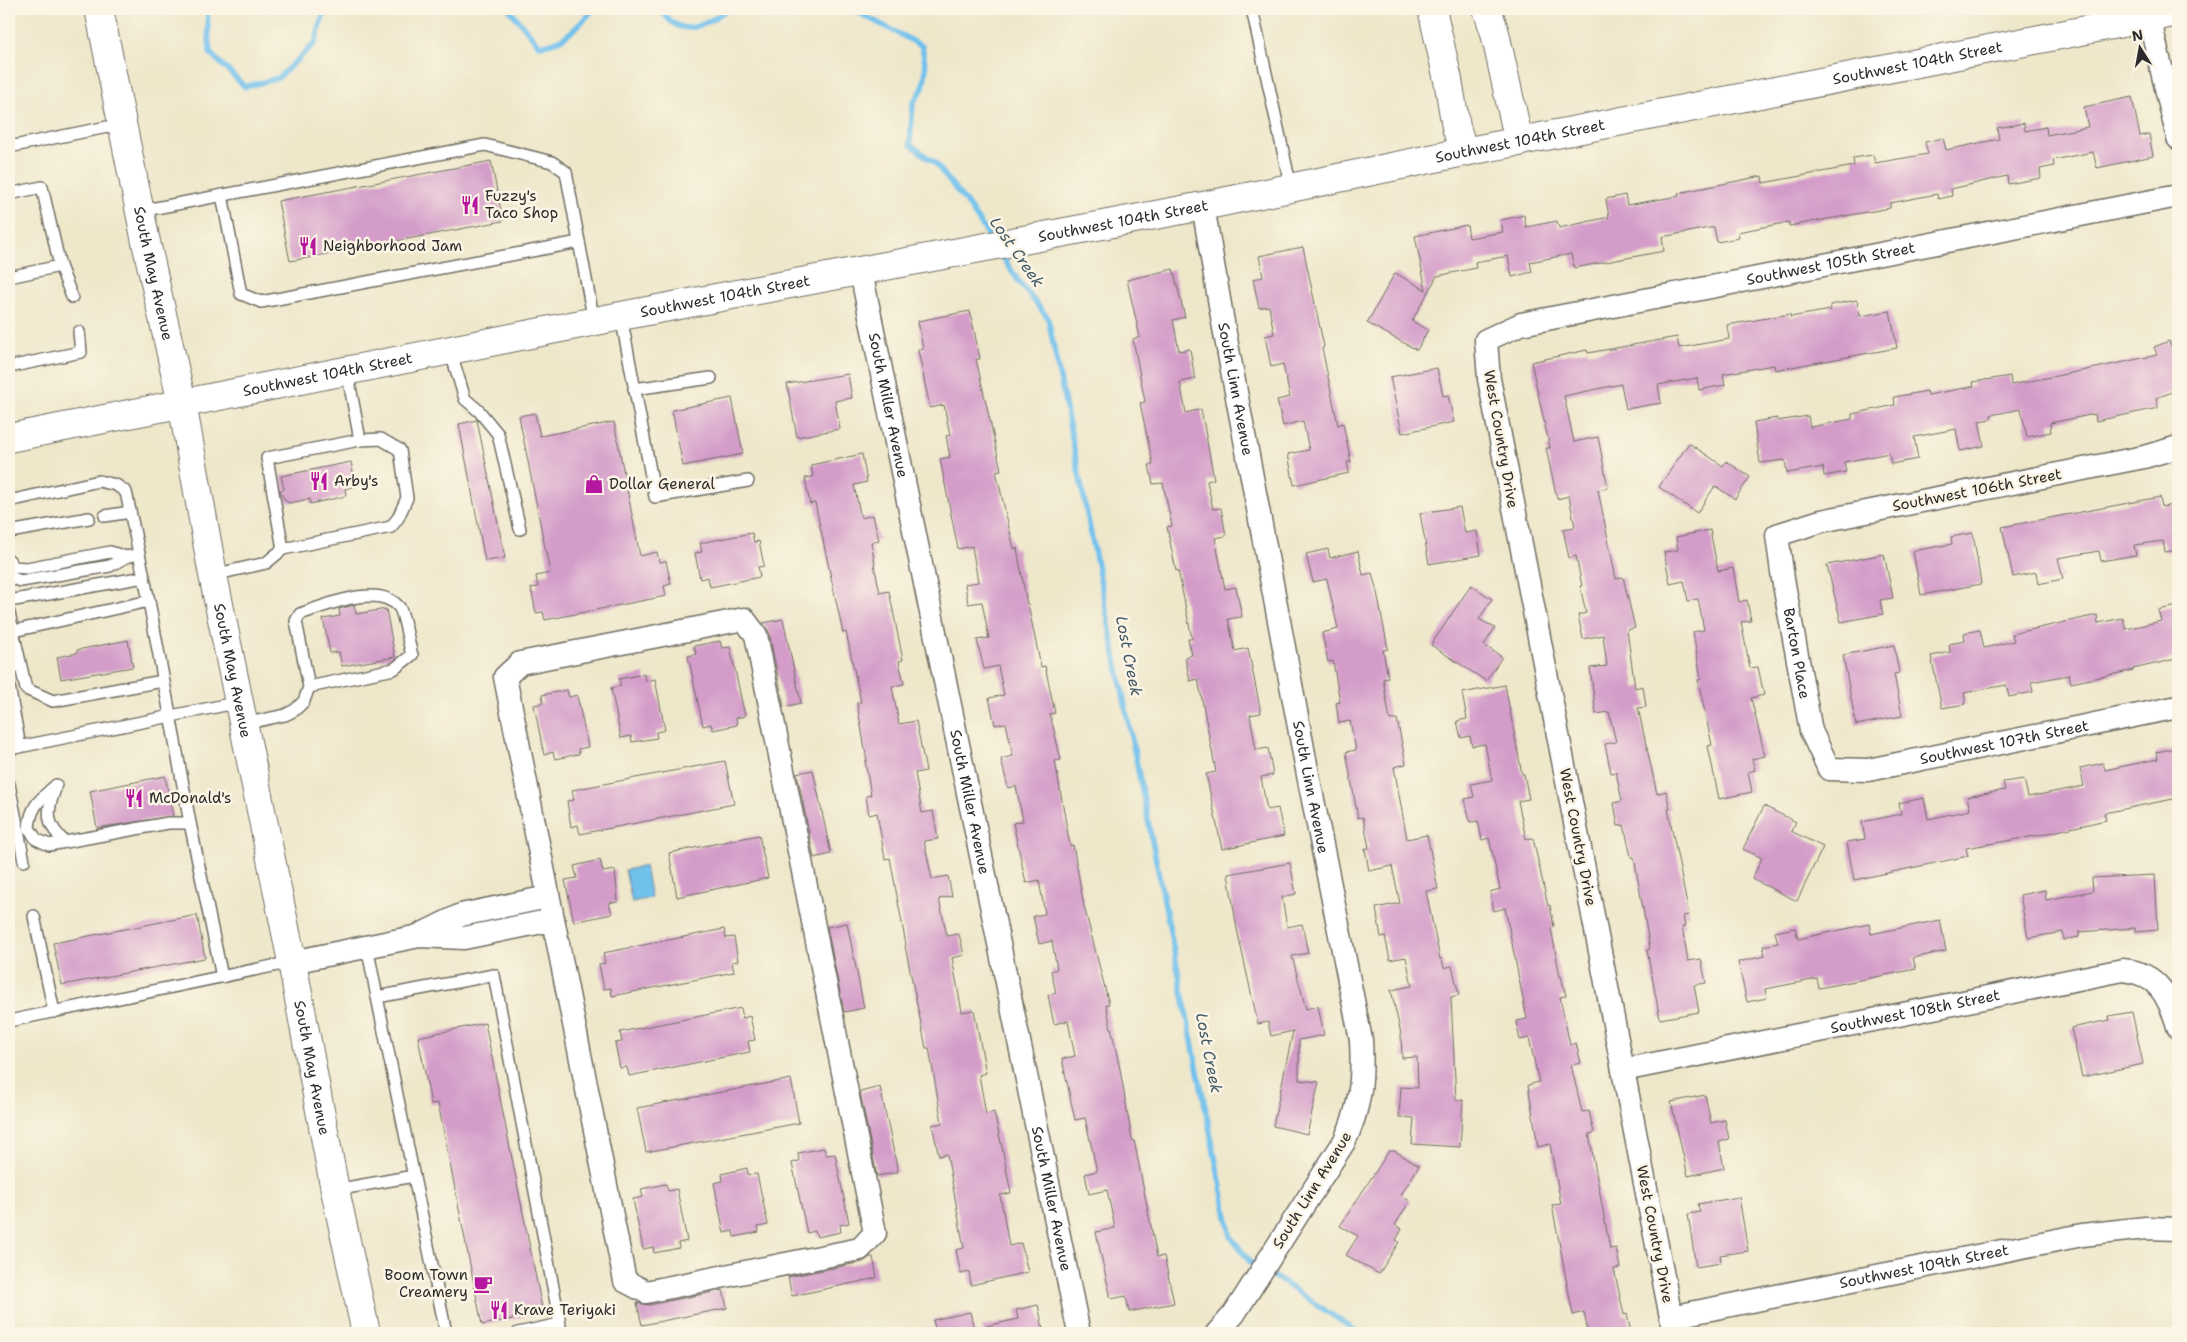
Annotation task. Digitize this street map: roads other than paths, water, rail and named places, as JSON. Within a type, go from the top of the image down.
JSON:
[{"type":"main road","name":"South May Avenue","points":[[99,9],[140,211],[182,403],[213,574],[292,962],[335,1190],[366,1333]]},
{"type":"main road","points":[[1487,9],[1495,33],[1519,142]]},
{"type":"main road","points":[[1437,10],[1456,127],[1464,152]]},
{"type":"main road","name":"Southwest 104th Street","points":[[9,438],[621,316],[1203,206],[1464,152],[2178,12]]},
{"type":"street","points":[[2149,17],[2178,138]]},
{"type":"street","name":"Southwest 105th Street","points":[[1486,340],[1522,324],[2178,196]]},
{"type":"street","name":"South Linn Avenue","points":[[1203,206],[1308,775],[1361,1040],[1362,1084],[1354,1120],[1344,1142],[1234,1314],[1217,1333]]},
{"type":"street","name":"South Miller Avenue","points":[[861,272],[1079,1333]]},
{"type":"street","name":"West Country Drive","points":[[1486,340],[1489,379],[1673,1325]]},
{"type":"street","name":"Southwest 106th Street","points":[[1777,535],[1821,521],[2144,457],[2178,447]]},
{"type":"street","name":"Barton Place","points":[[1777,535],[1782,579],[1811,731],[1829,769]]},
{"type":"street","points":[[744,619],[756,635],[875,1233],[860,1249],[646,1292],[625,1281],[548,897],[505,677],[520,663],[744,619]]},
{"type":"street","name":"Southwest 107th Street","points":[[1829,769],[1868,770],[2178,707]]},
{"type":"street","points":[[419,936],[461,914],[548,897]]},
{"type":"street","points":[[292,962],[419,936],[464,938],[552,920]]},
{"type":"street","name":"Southwest 108th Street","points":[[1623,1070],[2123,970],[2142,974],[2162,988],[2178,1027]]},
{"type":"street","name":"Southwest 109th Street","points":[[1673,1325],[2082,1235],[2146,1228],[2178,1229]]},
{"type":"lane","points":[[1252,9],[1291,188]]},
{"type":"lane","points":[[9,147],[122,124]]},
{"type":"lane","points":[[140,211],[485,145],[552,162],[566,172],[594,322]]},
{"type":"lane","points":[[9,194],[42,188],[60,266],[72,297]]},
{"type":"lane","points":[[222,195],[240,294],[261,302],[579,242]]},
{"type":"lane","points":[[10,273],[60,266]]},
{"type":"lane","points":[[621,316],[655,497],[748,481]]},
{"type":"lane","points":[[9,367],[81,352],[79,332]]},
{"type":"lane","points":[[450,350],[465,399],[479,411],[498,434],[520,529]]},
{"type":"lane","points":[[347,370],[360,440]]},
{"type":"lane","points":[[634,389],[711,378]]},
{"type":"lane","points":[[213,574],[266,563],[283,549],[391,528],[407,498],[400,450],[381,439],[360,440],[267,458],[283,549]]},
{"type":"lane","points":[[9,500],[99,481],[116,485],[126,492],[140,554],[164,681],[187,824],[222,977]]},
{"type":"lane","points":[[106,516],[130,512]]},
{"type":"lane","points":[[9,543],[14,531],[89,518]]},
{"type":"lane","points":[[9,560],[13,567],[28,568],[110,552],[126,557]]},
{"type":"lane","points":[[9,577],[21,581],[110,566],[126,557],[140,554]]},
{"type":"lane","points":[[9,601],[144,577]]},
{"type":"lane","points":[[9,686],[14,748],[170,716],[242,713],[285,715],[295,710],[304,701],[308,687],[296,620],[300,614],[353,596],[388,598],[400,608],[412,656],[394,668],[308,687]]},
{"type":"lane","points":[[10,631],[149,602]]},
{"type":"lane","points":[[9,613],[10,631],[26,689],[53,701],[164,681]]},
{"type":"lane","points":[[9,784],[24,861]]},
{"type":"lane","points":[[66,842],[56,833],[49,820],[48,806],[56,785],[34,805],[30,814],[29,828],[36,839],[49,844],[66,842],[168,823],[187,824]]},
{"type":"lane","points":[[34,916],[54,1012]]},
{"type":"lane","points":[[367,946],[446,1333]]},
{"type":"lane","points":[[9,1021],[292,962]]},
{"type":"lane","points":[[377,997],[494,975],[560,1324],[518,1333]]},
{"type":"lane","points":[[335,1190],[414,1176]]},
{"type":"water","points":[[645,866],[651,898],[632,902],[625,870]]},
{"type":"waterway","name":"Lost Creek","points":[[207,9],[210,53],[245,87],[278,78],[315,43],[325,9]]},
{"type":"waterway","name":"Lost Creek","points":[[509,9],[539,45],[555,42],[563,38],[577,27],[594,9]]},
{"type":"waterway","name":"Lost Creek","points":[[659,9],[673,23],[687,28],[702,25],[728,9]]},
{"type":"waterway","name":"Lost Creek","points":[[852,9],[922,46],[926,69],[923,88],[913,103],[910,144],[935,163],[968,205],[991,239]]},
{"type":"waterway","name":"Lost Creek","points":[[1000,253],[1019,282],[1048,318],[1231,1237],[1249,1261],[1258,1267]]},
{"type":"waterway","name":"Lost Creek","points":[[1266,1271],[1359,1333]]},
{"type":"place","name":"Fuzzy's Taco Shop","points":[[470,205]]},
{"type":"place","name":"Neighborhood Jam","points":[[308,246]]},
{"type":"place","name":"Arby's","points":[[319,481]]},
{"type":"place","name":"Dollar General","points":[[594,484]]},
{"type":"place","name":"McDonald's","points":[[134,798]]},
{"type":"place","name":"Boom Town Creamery","points":[[483,1284]]},
{"type":"place","name":"Krave Teriyaki","points":[[499,1310]]}]
